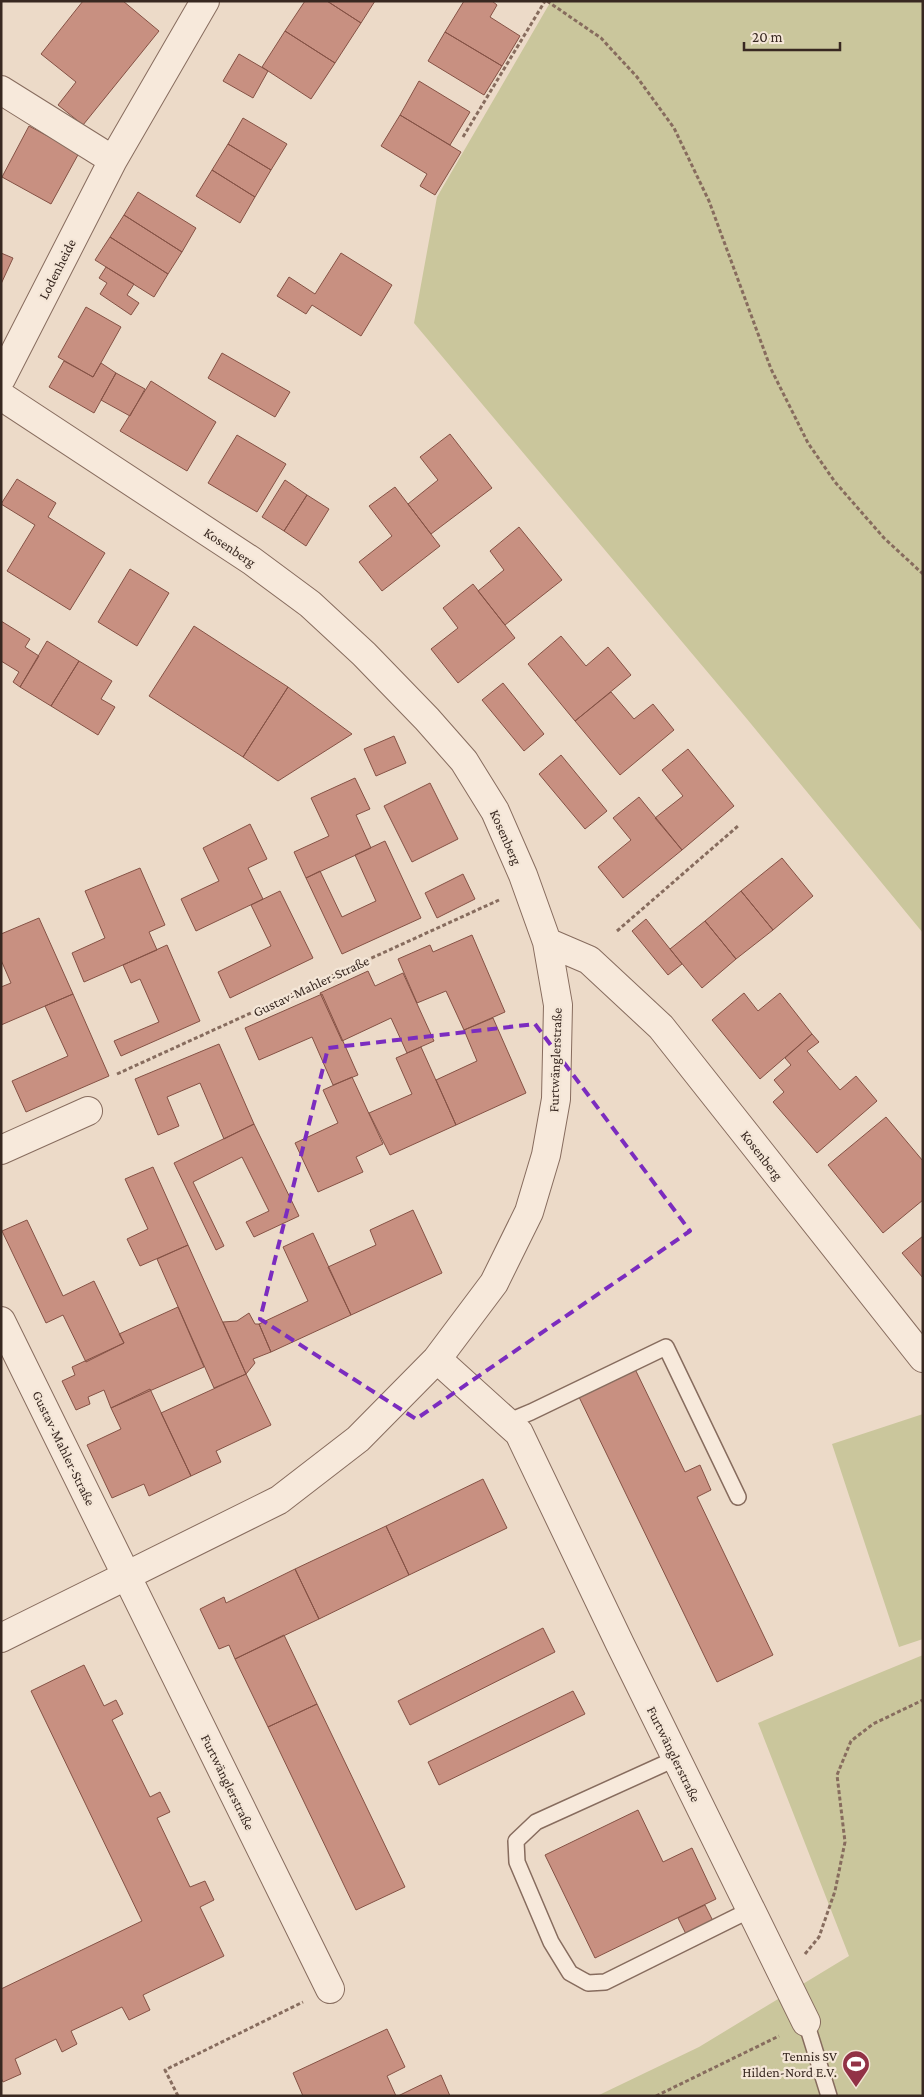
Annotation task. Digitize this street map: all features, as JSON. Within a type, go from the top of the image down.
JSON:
[{"type":"street","name":"Lodenheide","points":[[1,379],[113,160],[204,1]]},
{"type":"street","points":[[1,90],[113,160]]},
{"type":"street","name":"Kosenberg","points":[[1,396],[252,561],[310,604],[364,654],[428,719],[464,762],[495,811],[547,942],[589,960],[661,1027],[923,1358]]},
{"type":"street","name":"Furtwänglerstraße","points":[[1,1638],[279,1500],[358,1439],[437,1359],[501,1271],[529,1212],[546,1155],[556,1098],[558,1005],[547,942]]},
{"type":"street","points":[[1,1150],[88,1111]]},
{"type":"street","name":"Gustav-Mahler-Straße","points":[[1,1321],[126,1575]]},
{"type":"street","name":"Furtwänglerstraße","points":[[437,1359],[519,1433],[620,1644],[806,2022]]},
{"type":"street","name":"Furtwänglerstraße","points":[[126,1575],[330,1989]]},
{"type":"lane","points":[[507,1422],[666,1347],[738,1497]]},
{"type":"lane","points":[[677,1758],[536,1822],[516,1841],[517,1862],[551,1942],[570,1973],[588,1983],[605,1982],[750,1910]]},
{"type":"lane","points":[[806,2022],[829,2096]]},
{"type":"path","points":[[463,137],[546,1],[601,38],[637,77],[674,128],[708,201],[771,369],[808,443],[841,489],[884,538],[923,574]]},
{"type":"path","points":[[617,930],[738,826]]},
{"type":"path","name":"Gustav-Mahler-Straße","points":[[117,1074],[505,897]]},
{"type":"path","points":[[802,1957],[820,1937],[835,1891],[845,1842],[838,1775],[851,1741],[874,1724],[923,1700]]},
{"type":"path","points":[[178,2096],[165,2070],[274,2016]]},
{"type":"path","points":[[656,2096],[806,2022]]},
{"type":"highlighted area","points":[[535,1024],[690,1231],[416,1419],[260,1319],[328,1048]]},
{"type":"shaded area","points":[[551,1],[923,1],[923,933],[747,719],[414,323],[437,197]]},
{"type":"shaded area","points":[[923,1414],[923,1639],[899,1647],[832,1444]]},
{"type":"shaded area","points":[[923,1655],[923,2096],[597,2096],[699,2047],[849,1956],[758,1723]]},
{"type":"building","points":[[83,1],[123,1],[159,31],[83,125],[58,105],[76,82],[41,54]]},
{"type":"building","points":[[305,1],[327,1],[361,23],[335,63],[285,31]]},
{"type":"building","points":[[327,1],[375,1],[361,23]]},
{"type":"building","points":[[464,1],[492,1],[497,5],[490,17],[520,36],[502,66],[445,32]]},
{"type":"building","points":[[285,31],[335,63],[311,99],[262,67]]},
{"type":"building","points":[[445,32],[502,66],[484,95],[428,61]]},
{"type":"building","points":[[239,54],[268,71],[253,98],[223,81]]},
{"type":"building","points":[[419,81],[470,112],[450,145],[400,115]]},
{"type":"building","points":[[400,115],[461,152],[435,195],[420,186],[427,174],[381,146]]},
{"type":"building","points":[[243,118],[287,144],[271,170],[228,144]]},
{"type":"building","points":[[29,126],[79,153],[51,204],[2,177]]},
{"type":"building","points":[[228,144],[271,170],[255,197],[212,170]]},
{"type":"building","points":[[212,170],[255,197],[240,223],[196,196]]},
{"type":"building","points":[[138,192],[196,228],[182,252],[124,215]]},
{"type":"building","points":[[124,215],[182,252],[168,274],[110,237]]},
{"type":"building","points":[[110,237],[168,274],[154,297],[95,260]]},
{"type":"building","points":[[1,253],[13,258],[1,284]]},
{"type":"building","points":[[341,253],[392,285],[361,336],[312,305],[306,314],[277,296],[289,277],[315,294]]},
{"type":"building","points":[[106,267],[134,284],[127,295],[139,303],[131,315],[100,294],[107,283],[99,278]]},
{"type":"building","points":[[86,307],[121,327],[93,377],[58,357]]},
{"type":"building","points":[[222,353],[290,392],[275,417],[208,378]]},
{"type":"building","points":[[64,361],[93,377],[101,363],[116,373],[94,413],[49,387]]},
{"type":"building","points":[[116,373],[145,389],[130,416],[101,400]]},
{"type":"building","points":[[151,381],[216,422],[187,471],[120,431]]},
{"type":"building","points":[[450,434],[492,488],[431,534],[408,504],[438,480],[420,457]]},
{"type":"building","points":[[237,435],[286,464],[257,512],[208,483]]},
{"type":"building","points":[[17,479],[56,503],[48,517],[105,553],[70,610],[7,571],[35,525],[1,504]]},
{"type":"building","points":[[285,480],[307,495],[284,531],[262,517]]},
{"type":"building","points":[[395,487],[440,546],[382,591],[359,562],[392,536],[369,506]]},
{"type":"building","points":[[307,495],[329,509],[306,546],[284,531]]},
{"type":"building","points":[[519,527],[562,580],[505,625],[478,591],[504,570],[490,551]]},
{"type":"building","points":[[130,569],[169,593],[137,646],[98,622]]},
{"type":"building","points":[[473,584],[515,638],[458,683],[431,649],[458,628],[443,608]]},
{"type":"building","points":[[1,621],[30,639],[25,647],[39,656],[20,687],[13,682],[19,672],[1,661]]},
{"type":"building","points":[[194,626],[288,687],[243,757],[149,696]]},
{"type":"building","points":[[561,636],[586,666],[608,647],[631,675],[575,721],[528,664]]},
{"type":"building","points":[[47,641],[79,661],[51,706],[20,687]]},
{"type":"building","points":[[79,661],[112,681],[101,699],[115,707],[98,735],[51,706]]},
{"type":"building","points":[[503,683],[544,734],[524,751],[482,700]]},
{"type":"building","points":[[288,687],[352,734],[278,781],[243,757]]},
{"type":"building","points":[[611,692],[634,719],[653,704],[674,730],[620,775],[575,721]]},
{"type":"building","points":[[394,736],[406,763],[376,776],[364,749]]},
{"type":"building","points":[[688,749],[734,806],[682,850],[655,818],[683,796],[662,770]]},
{"type":"building","points":[[561,755],[607,811],[585,829],[539,774]]},
{"type":"building","points":[[355,778],[370,809],[356,815],[371,848],[306,878],[294,852],[329,836],[311,798]]},
{"type":"building","points":[[430,783],[458,839],[412,862],[384,806]]},
{"type":"building","points":[[639,797],[682,850],[623,898],[598,867],[631,840],[613,818]]},
{"type":"building","points":[[250,824],[267,859],[248,868],[263,899],[196,931],[181,899],[219,881],[203,848]]},
{"type":"building","points":[[385,841],[421,918],[342,954],[306,878],[320,871],[342,917],[376,901],[355,855]]},
{"type":"building","points":[[782,858],[813,896],[773,930],[741,891]]},
{"type":"building","points":[[140,868],[165,925],[149,932],[157,950],[84,982],[72,953],[105,938],[85,891]]},
{"type":"building","points":[[463,874],[475,899],[437,918],[425,893]]},
{"type":"building","points":[[280,891],[313,958],[230,998],[218,972],[271,946],[251,905]]},
{"type":"building","points":[[741,891],[773,930],[736,959],[705,921]]},
{"type":"building","points":[[39,918],[73,994],[1,1025],[1,987],[11,983],[1,960],[1,934]]},
{"type":"building","points":[[646,919],[682,964],[668,975],[632,931]]},
{"type":"building","points":[[705,921],[736,959],[702,988],[670,949]]},
{"type":"building","points":[[472,935],[505,1012],[464,1030],[446,991],[417,1003],[398,959],[430,945],[433,952]]},
{"type":"building","points":[[167,945],[200,1021],[121,1056],[114,1041],[159,1022],[140,979],[131,983],[123,965]]},
{"type":"building","points":[[368,971],[375,986],[403,973],[434,1041],[407,1053],[391,1018],[342,1041],[320,993]]},
{"type":"building","points":[[744,993],[758,1011],[780,993],[812,1034],[760,1079],[712,1020]]},
{"type":"building","points":[[73,994],[109,1076],[26,1112],[12,1081],[68,1056],[45,1006]]},
{"type":"building","points":[[322,994],[358,1075],[333,1085],[312,1037],[259,1060],[245,1028]]},
{"type":"building","points":[[493,1018],[526,1093],[456,1125],[436,1080],[477,1061],[464,1030]]},
{"type":"building","points":[[812,1034],[819,1042],[807,1051],[840,1090],[856,1076],[877,1101],[817,1153],[773,1102],[784,1092],[774,1080],[791,1065],[785,1058]]},
{"type":"building","points":[[219,1044],[254,1124],[224,1139],[200,1083],[167,1097],[179,1126],[158,1135],[135,1079]]},
{"type":"building","points":[[421,1047],[456,1125],[390,1155],[369,1113],[412,1094],[396,1058]]},
{"type":"building","points":[[352,1077],[383,1144],[356,1157],[363,1172],[318,1192],[295,1143],[338,1123],[323,1090]]},
{"type":"building","points":[[886,1117],[923,1161],[923,1200],[883,1233],[828,1165]]},
{"type":"building","points":[[254,1124],[299,1216],[254,1237],[246,1222],[269,1211],[242,1157],[193,1182],[224,1246],[216,1250],[174,1163]]},
{"type":"building","points":[[153,1167],[188,1245],[140,1266],[127,1239],[148,1229],[125,1179]]},
{"type":"building","points":[[413,1210],[442,1273],[351,1315],[328,1267],[376,1245],[370,1230]]},
{"type":"building","points":[[27,1220],[63,1296],[94,1281],[124,1343],[86,1362],[63,1315],[46,1323],[2,1231]]},
{"type":"building","points":[[313,1233],[351,1315],[271,1352],[259,1324],[308,1301],[283,1247]]},
{"type":"building","points":[[923,1236],[923,1278],[902,1253]]},
{"type":"building","points":[[188,1245],[246,1374],[214,1388],[157,1259]]},
{"type":"building","points":[[178,1307],[204,1367],[111,1408],[104,1390],[88,1397],[90,1404],[76,1410],[62,1381],[75,1375],[72,1367],[124,1343],[119,1334]]},
{"type":"building","points":[[249,1313],[255,1324],[259,1324],[271,1352],[253,1359],[255,1363],[246,1374],[223,1322],[237,1321]]},
{"type":"building","points":[[635,1369],[685,1472],[700,1465],[711,1490],[697,1497],[773,1655],[717,1682],[579,1397]]},
{"type":"building","points":[[246,1374],[271,1425],[216,1451],[221,1462],[191,1476],[161,1413]]},
{"type":"building","points":[[150,1389],[191,1476],[149,1496],[144,1484],[112,1498],[87,1445],[121,1429],[111,1408]]},
{"type":"building","points":[[483,1479],[507,1528],[409,1575],[386,1526]]},
{"type":"building","points":[[386,1526],[409,1575],[319,1619],[295,1569]]},
{"type":"building","points":[[295,1569],[319,1619],[235,1659],[229,1645],[219,1649],[200,1609],[224,1597],[226,1603]]},
{"type":"building","points":[[543,1628],[555,1652],[410,1725],[398,1701]]},
{"type":"building","points":[[284,1635],[317,1704],[268,1727],[235,1659]]},
{"type":"building","points":[[84,1665],[104,1706],[116,1700],[123,1714],[112,1720],[150,1797],[160,1792],[170,1812],[157,1818],[190,1887],[205,1881],[214,1900],[200,1907],[224,1956],[143,1995],[150,2010],[129,2020],[122,2007],[71,2031],[77,2044],[62,2052],[56,2039],[15,2059],[21,2074],[3,2082],[1,2078],[1,1989],[142,1921],[31,1691]]},
{"type":"building","points":[[573,1691],[585,1714],[439,1785],[428,1762]]},
{"type":"building","points":[[317,1704],[405,1887],[356,1910],[268,1727]]},
{"type":"building","points":[[638,1810],[663,1862],[692,1848],[716,1899],[595,1958],[545,1855]]},
{"type":"building","points":[[705,1905],[713,1921],[686,1934],[678,1918]]},
{"type":"building","points":[[387,2029],[405,2067],[387,2076],[396,2096],[303,2096],[293,2073]]},
{"type":"building","points":[[441,2075],[450,2096],[398,2096]]},
{"type":"place","name":"Tennis SV Hilden-Nord E.V.","points":[[856,2088]]}]
